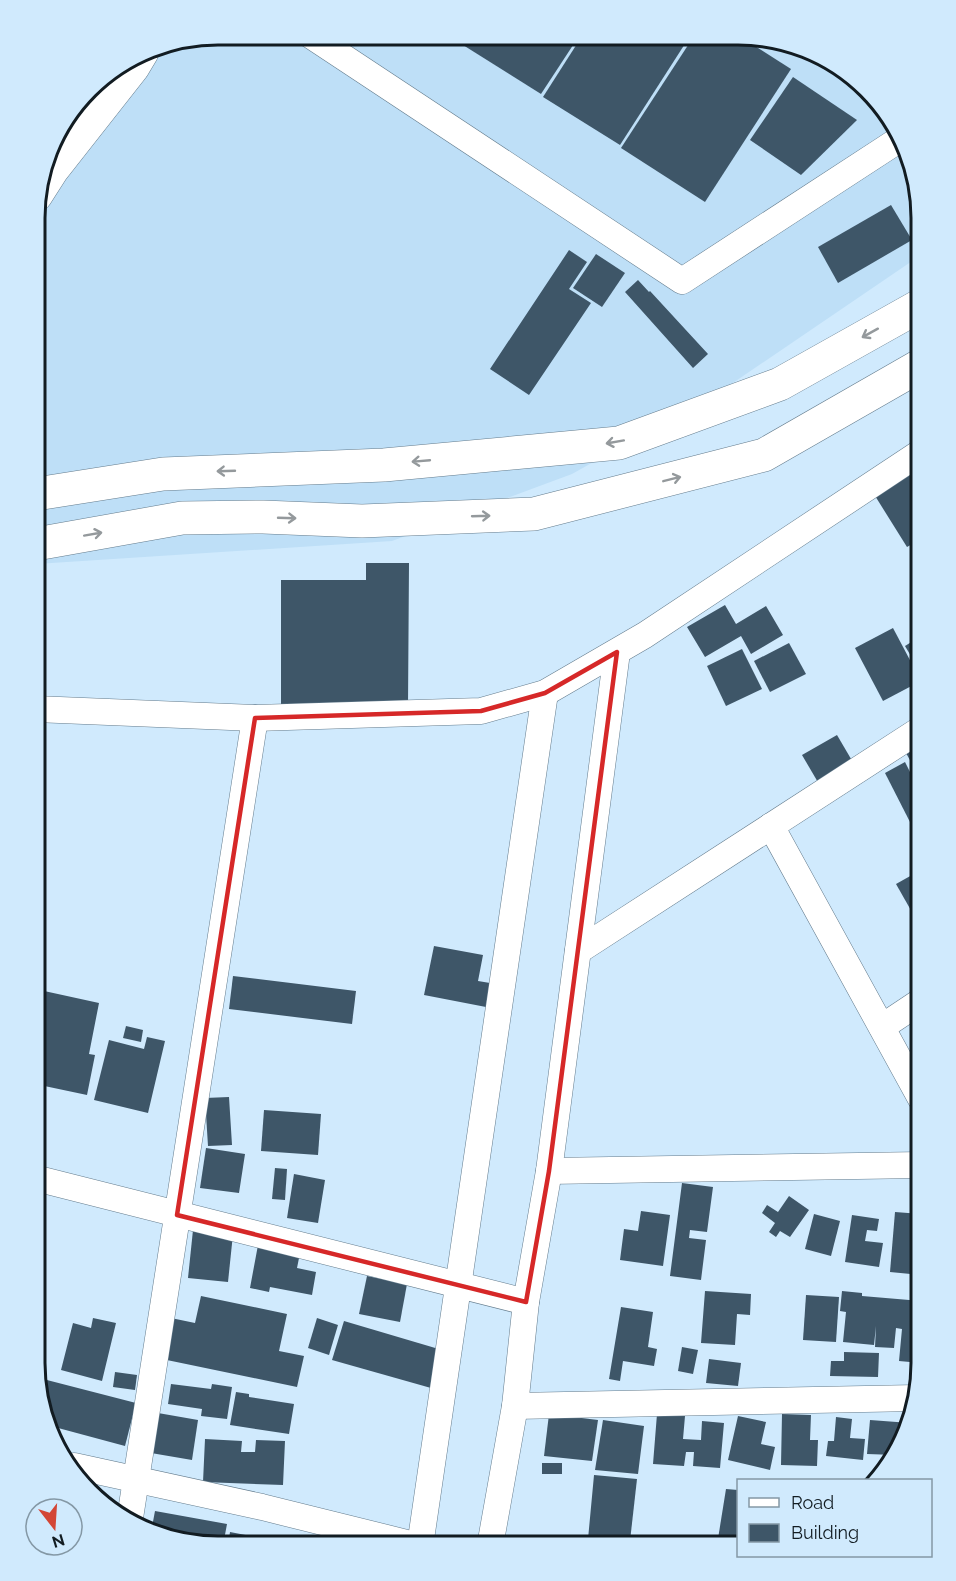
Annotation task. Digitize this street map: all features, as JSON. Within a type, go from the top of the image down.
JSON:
[{"type":"main road","points":[[53,166],[132,68]]},
{"type":"main road","points":[[45,493],[163,474],[384,465],[619,443],[780,384],[911,311]]},
{"type":"main road","points":[[45,542],[182,518],[263,517],[362,521],[534,514],[764,455],[911,371]]},
{"type":"street","points":[[325,45],[682,281],[894,143]]},
{"type":"street","points":[[45,709],[255,718],[481,711],[545,693],[645,635],[911,459]]},
{"type":"street","points":[[492,1536],[514,1406],[526,1302],[549,1172],[617,652]]},
{"type":"street","points":[[420,1536],[545,693]]},
{"type":"street","points":[[131,1512],[255,718]]},
{"type":"street","points":[[578,951],[911,735]]},
{"type":"street","points":[[771,826],[911,1081]]},
{"type":"street","points":[[882,1027],[911,1008]]},
{"type":"street","points":[[549,1172],[911,1165]]},
{"type":"street","points":[[45,1181],[526,1302]]},
{"type":"street","points":[[514,1406],[907,1398]]},
{"type":"street","points":[[81,1468],[262,1507],[379,1536]]},
{"type":"highlighted area","points":[[617,652],[549,1171],[526,1302],[177,1215],[255,718],[481,711],[545,693]]},
{"type":"shaded area","points":[[738,45],[760,46],[804,58],[824,68],[860,96],[888,132],[905,173],[911,207],[911,262],[724,389],[572,474],[392,541],[45,563],[46,196],[54,163],[63,142],[74,122],[104,88],[142,63],[163,54],[196,46]]},
{"type":"building","points":[[463,45],[573,45],[541,94]]},
{"type":"building","points":[[576,45],[684,45],[620,145],[543,97]]},
{"type":"building","points":[[688,45],[754,46],[791,69],[705,202],[621,148]]},
{"type":"building","points":[[793,77],[857,120],[801,175],[750,140]]},
{"type":"building","points":[[891,205],[911,238],[911,241],[838,283],[818,247]]},
{"type":"building","points":[[569,250],[587,262],[569,289],[591,303],[529,395],[490,369]]},
{"type":"building","points":[[596,254],[625,273],[602,307],[573,288]]},
{"type":"building","points":[[638,280],[708,354],[693,368],[625,292]]},
{"type":"building","points":[[911,467],[911,545],[907,547],[872,491]]},
{"type":"building","points":[[366,563],[409,563],[408,705],[281,705],[281,580],[366,580]]},
{"type":"building","points":[[725,605],[736,624],[766,606],[783,635],[751,654],[741,636],[705,657],[687,627]]},
{"type":"building","points":[[893,628],[911,662],[911,686],[883,701],[855,648]]},
{"type":"building","points":[[911,642],[911,656],[905,646]]},
{"type":"building","points":[[789,643],[806,674],[770,692],[754,661]]},
{"type":"building","points":[[742,649],[762,689],[726,706],[707,666]]},
{"type":"building","points":[[837,735],[854,764],[819,784],[802,755]]},
{"type":"building","points":[[911,750],[911,762],[906,753]]},
{"type":"building","points":[[905,762],[911,774],[911,824],[885,773]]},
{"type":"building","points":[[911,876],[911,910],[896,884]]},
{"type":"building","points":[[434,946],[483,955],[478,981],[490,983],[486,1007],[424,995]]},
{"type":"building","points":[[233,976],[356,991],[352,1024],[229,1009]]},
{"type":"building","points":[[45,991],[99,1003],[89,1054],[95,1055],[87,1095],[45,1086]]},
{"type":"building","points":[[126,1026],[143,1030],[141,1042],[123,1038]]},
{"type":"building","points":[[147,1037],[165,1041],[148,1113],[94,1100],[109,1040],[144,1049]]},
{"type":"building","points":[[229,1097],[232,1145],[208,1146],[205,1098]]},
{"type":"building","points":[[264,1110],[321,1114],[318,1155],[261,1151]]},
{"type":"building","points":[[206,1148],[245,1154],[239,1193],[200,1188]]},
{"type":"building","points":[[275,1168],[287,1169],[285,1200],[272,1199]]},
{"type":"building","points":[[294,1174],[325,1180],[318,1223],[287,1218]]},
{"type":"building","points":[[682,1183],[713,1187],[707,1232],[690,1230],[689,1238],[706,1240],[701,1280],[670,1276]]},
{"type":"building","points":[[789,1196],[809,1210],[790,1237],[780,1231],[776,1237],[769,1232],[775,1223],[762,1213],[767,1205],[778,1212]]},
{"type":"building","points":[[641,1211],[670,1215],[663,1266],[620,1260],[624,1229],[638,1231]]},
{"type":"building","points":[[895,1212],[911,1213],[911,1274],[890,1272]]},
{"type":"building","points":[[814,1214],[840,1221],[831,1256],[805,1249]]},
{"type":"building","points":[[852,1215],[879,1219],[877,1231],[867,1230],[865,1241],[883,1243],[879,1267],[845,1262]]},
{"type":"building","points":[[193,1230],[233,1234],[228,1282],[188,1278]]},
{"type":"building","points":[[258,1245],[300,1253],[297,1268],[316,1272],[312,1295],[270,1287],[269,1292],[250,1288]]},
{"type":"building","points":[[367,1276],[407,1284],[400,1322],[359,1314]]},
{"type":"building","points":[[705,1291],[751,1294],[750,1315],[737,1314],[735,1345],[701,1343]]},
{"type":"building","points":[[842,1291],[862,1293],[862,1296],[911,1300],[911,1362],[899,1361],[902,1329],[896,1328],[894,1348],[875,1347],[876,1326],[874,1345],[843,1342],[846,1312],[840,1311]]},
{"type":"building","points":[[806,1295],[839,1297],[836,1342],[803,1340]]},
{"type":"building","points":[[201,1296],[287,1314],[279,1351],[304,1356],[297,1387],[162,1359],[171,1318],[195,1323]]},
{"type":"building","points":[[621,1307],[653,1312],[648,1347],[657,1349],[654,1366],[623,1361],[620,1381],[609,1379]]},
{"type":"building","points":[[93,1318],[116,1323],[102,1381],[61,1370],[73,1323],[91,1328]]},
{"type":"building","points":[[317,1318],[338,1325],[329,1355],[308,1348]]},
{"type":"building","points":[[344,1321],[442,1350],[431,1388],[332,1360]]},
{"type":"building","points":[[682,1347],[698,1350],[693,1374],[678,1371]]},
{"type":"building","points":[[844,1352],[879,1353],[878,1377],[830,1376],[831,1361],[844,1361]]},
{"type":"building","points":[[709,1359],[741,1363],[738,1386],[706,1383]]},
{"type":"building","points":[[115,1372],[137,1375],[135,1390],[113,1387]]},
{"type":"building","points":[[46,1380],[136,1403],[125,1446],[58,1428],[48,1397]]},
{"type":"building","points":[[171,1384],[211,1389],[212,1384],[232,1387],[227,1419],[201,1416],[202,1409],[168,1404]]},
{"type":"building","points":[[236,1392],[249,1394],[249,1397],[294,1404],[289,1434],[230,1425]]},
{"type":"building","points":[[158,1413],[198,1420],[192,1460],[151,1453]]},
{"type":"building","points":[[549,1414],[598,1420],[592,1461],[544,1456]]},
{"type":"building","points":[[657,1414],[685,1416],[683,1439],[701,1440],[702,1421],[724,1423],[720,1468],[693,1466],[694,1452],[686,1452],[684,1466],[653,1464]]},
{"type":"building","points":[[782,1414],[811,1415],[810,1440],[818,1440],[817,1466],[781,1465]]},
{"type":"building","points":[[738,1416],[766,1422],[761,1444],[775,1447],[770,1470],[728,1460]]},
{"type":"building","points":[[836,1417],[852,1419],[850,1438],[865,1439],[863,1460],[826,1456],[828,1441],[834,1441]]},
{"type":"building","points":[[603,1420],[644,1426],[638,1474],[595,1470]]},
{"type":"building","points":[[870,1420],[900,1422],[884,1455],[867,1454]]},
{"type":"building","points":[[205,1439],[242,1441],[241,1452],[255,1452],[256,1440],[285,1441],[283,1485],[203,1482]]},
{"type":"building","points":[[542,1463],[562,1463],[562,1474],[542,1474]]},
{"type":"building","points":[[594,1475],[637,1479],[631,1536],[588,1536]]},
{"type":"building","points":[[726,1489],[737,1490],[737,1536],[718,1536]]},
{"type":"building","points":[[155,1511],[227,1524],[225,1536],[218,1536],[196,1535],[153,1523]]},
{"type":"building","points":[[230,1532],[251,1536],[229,1536]]}]
